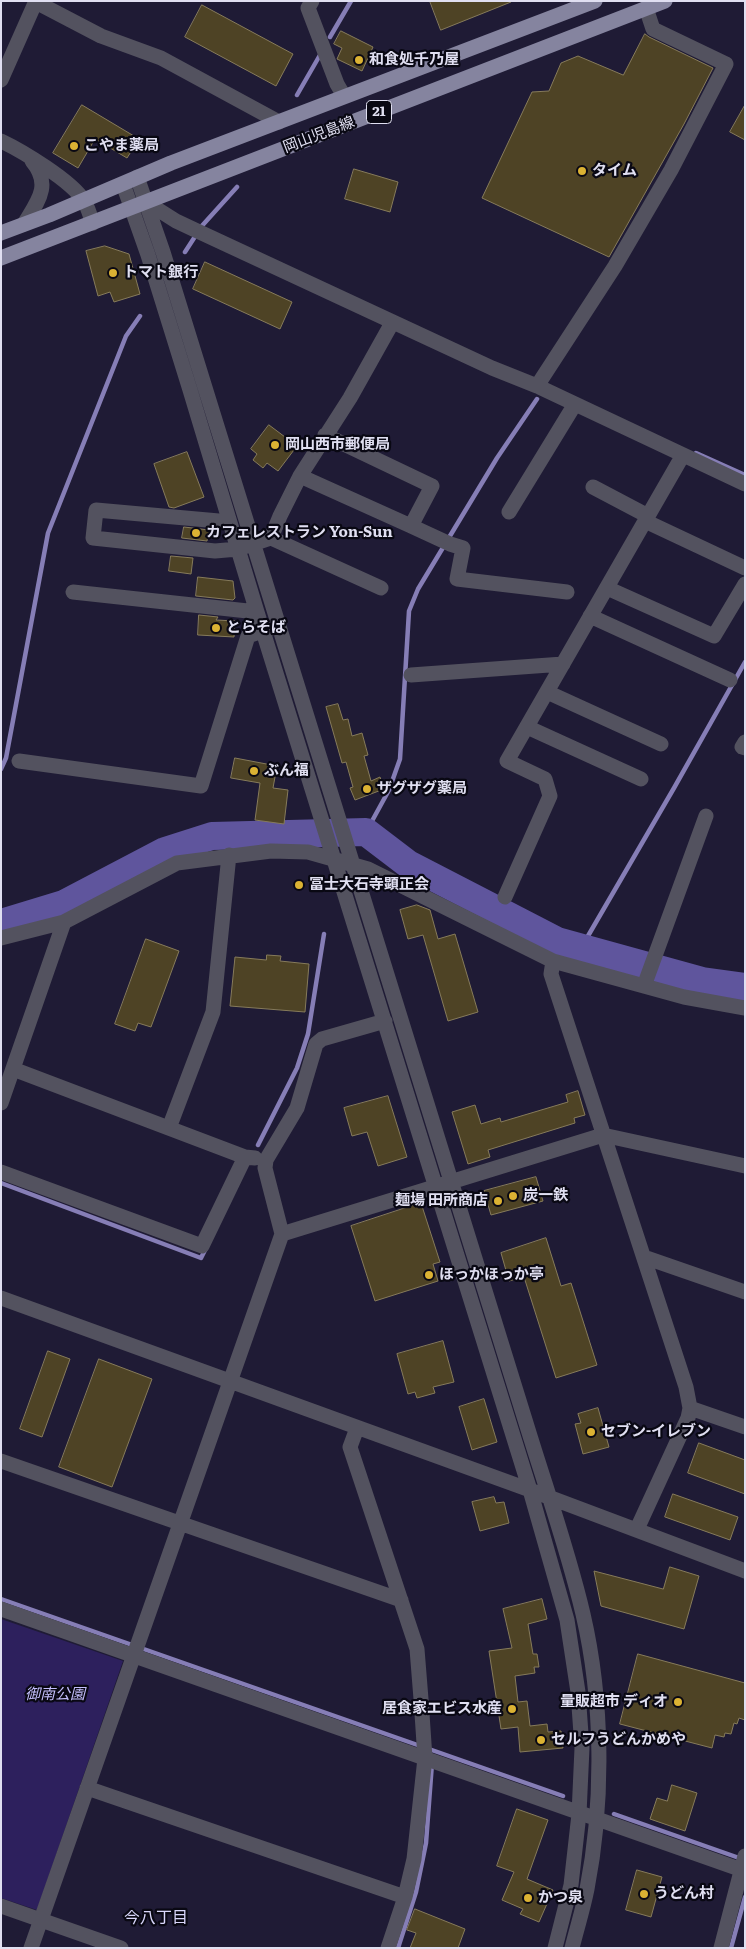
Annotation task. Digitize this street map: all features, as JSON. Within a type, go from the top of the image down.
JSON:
[{"type":"main road","name":"岡山児島線","points":[[1,232],[344,96],[596,1]]},
{"type":"main road","name":"岡山児島線","points":[[1,258],[665,1]]},
{"type":"street","points":[[312,1],[308,8],[337,84],[344,96]]},
{"type":"street","points":[[1,80],[36,2],[101,36],[161,58],[279,122]]},
{"type":"street","points":[[537,386],[615,266],[671,170],[726,64],[653,29],[646,8]]},
{"type":"street","points":[[1,141],[29,156],[64,181],[84,200],[92,223]]},
{"type":"street","points":[[24,224],[40,199],[43,186],[42,177],[29,156]]},
{"type":"street","points":[[137,178],[254,544],[564,1541],[583,1616],[596,1691],[598,1749],[596,1820],[587,1888],[572,1948]]},
{"type":"street","points":[[123,184],[148,255],[385,1021],[530,1490],[567,1620],[578,1692],[582,1748],[579,1814],[571,1885],[555,1948]]},
{"type":"street","points":[[146,202],[198,232],[392,323],[537,386],[745,484]]},
{"type":"street","points":[[271,538],[300,476],[350,398],[392,323]]},
{"type":"street","points":[[509,512],[575,404]]},
{"type":"street","points":[[325,435],[432,486],[411,526]]},
{"type":"street","points":[[505,897],[550,796],[545,780],[507,761],[683,455]]},
{"type":"street","points":[[300,476],[446,543],[463,548],[458,579],[567,592]]},
{"type":"street","points":[[592,487],[647,518],[745,568]]},
{"type":"street","points":[[230,522],[96,510],[92,538],[215,551],[238,548],[271,538],[381,588]]},
{"type":"street","points":[[607,588],[714,636],[745,584]]},
{"type":"street","points":[[73,592],[257,612]]},
{"type":"street","points":[[590,616],[730,680]]},
{"type":"street","points":[[18,762],[201,786],[248,636],[279,626]]},
{"type":"street","points":[[411,674],[563,664]]},
{"type":"street","points":[[547,692],[661,744]]},
{"type":"street","points":[[527,727],[641,779]]},
{"type":"street","points":[[745,742],[742,747],[745,748]]},
{"type":"street","points":[[646,982],[706,816]]},
{"type":"street","points":[[1,938],[64,922],[177,863],[270,851],[308,852],[368,869],[553,961],[646,982],[684,997],[745,1008]]},
{"type":"street","points":[[169,1128],[213,1012],[229,855]]},
{"type":"street","points":[[1,1103],[64,922]]},
{"type":"street","points":[[553,961],[551,974],[686,1387],[690,1408],[688,1418],[637,1529]]},
{"type":"street","points":[[31,1948],[282,1234],[265,1168],[266,1160],[297,1108],[316,1044],[322,1039],[385,1021]]},
{"type":"street","points":[[13,1069],[245,1157],[266,1160]]},
{"type":"street","points":[[282,1234],[603,1135],[745,1166]]},
{"type":"street","points":[[1,1172],[202,1246],[245,1157]]},
{"type":"street","points":[[644,1257],[745,1292]]},
{"type":"street","points":[[1,1298],[745,1570]]},
{"type":"street","points":[[690,1408],[745,1427]]},
{"type":"street","points":[[357,1428],[350,1447],[417,1649],[428,1755],[414,1859],[405,1897],[388,1948]]},
{"type":"street","points":[[1,1461],[401,1600]]},
{"type":"street","points":[[1,1609],[135,1649],[428,1755],[596,1820],[744,1864],[721,1948]]},
{"type":"street","points":[[87,1788],[405,1897]]},
{"type":"street","points":[[1,1906],[121,1948]]},
{"type":"green space","name":"御南公園","points":[[1,1619],[123,1661],[37,1910],[1,1898]]},
{"type":"building","points":[[430,1],[511,1],[511,2],[441,30]]},
{"type":"building","points":[[202,5],[293,54],[276,86],[185,37]]},
{"type":"building","points":[[341,31],[373,47],[362,71],[337,59],[342,48],[334,44]]},
{"type":"building","points":[[645,34],[713,68],[684,124],[609,257],[482,198],[532,92],[549,91],[561,63],[578,56],[623,75]]},
{"type":"building","points":[[82,105],[139,139],[127,158],[95,139],[78,168],[53,153]]},
{"type":"building","points":[[745,105],[745,140],[730,132]]},
{"type":"building","points":[[354,169],[398,182],[390,212],[345,199]]},
{"type":"building","points":[[105,246],[129,254],[140,294],[114,302],[110,292],[98,296],[86,251]]},
{"type":"building","points":[[205,262],[292,302],[280,329],[193,289]]},
{"type":"building","points":[[269,425],[297,446],[278,471],[267,463],[263,468],[253,460],[257,454],[251,449]]},
{"type":"building","points":[[187,452],[204,497],[174,508],[169,507],[154,464]]},
{"type":"building","points":[[184,527],[209,530],[207,541],[182,538]]},
{"type":"building","points":[[171,556],[193,558],[191,574],[169,571]]},
{"type":"building","points":[[198,577],[233,581],[235,598],[233,600],[196,596]]},
{"type":"building","points":[[199,615],[218,617],[216,620],[235,621],[234,637],[198,635]]},
{"type":"building","points":[[338,704],[343,720],[348,719],[352,736],[362,733],[368,755],[364,756],[371,781],[380,777],[384,789],[355,800],[350,788],[353,787],[346,762],[342,763],[326,707]]},
{"type":"building","points":[[235,758],[277,766],[273,788],[288,790],[284,824],[255,820],[260,783],[231,778]]},
{"type":"building","points":[[417,905],[430,910],[438,939],[455,934],[478,1012],[448,1021],[423,935],[408,939],[400,910]]},
{"type":"building","points":[[146,939],[179,951],[151,1027],[138,1023],[135,1031],[115,1024]]},
{"type":"building","points":[[267,955],[281,956],[280,961],[309,964],[305,1012],[230,1006],[235,957],[266,960]]},
{"type":"building","points":[[578,1091],[585,1115],[574,1118],[575,1123],[488,1150],[490,1157],[468,1164],[452,1112],[475,1105],[481,1124],[500,1118],[501,1122],[568,1102],[566,1095]]},
{"type":"building","points":[[388,1096],[407,1157],[378,1166],[367,1132],[352,1136],[344,1108]]},
{"type":"building","points":[[536,1177],[543,1201],[491,1215],[484,1191]]},
{"type":"building","points":[[421,1203],[440,1262],[433,1264],[438,1281],[375,1301],[351,1226]]},
{"type":"building","points":[[546,1238],[561,1286],[571,1283],[597,1365],[556,1378],[524,1277],[509,1281],[501,1253]]},
{"type":"building","points":[[443,1341],[454,1382],[433,1387],[435,1393],[417,1398],[415,1392],[408,1394],[397,1354]]},
{"type":"building","points":[[48,1351],[70,1359],[42,1437],[20,1429]]},
{"type":"building","points":[[99,1359],[152,1379],[112,1487],[59,1467]]},
{"type":"building","points":[[484,1399],[497,1442],[472,1450],[459,1407]]},
{"type":"building","points":[[598,1408],[609,1447],[583,1454],[575,1424],[581,1423],[578,1414]]},
{"type":"building","points":[[699,1443],[745,1460],[745,1494],[688,1473]]},
{"type":"building","points":[[673,1494],[738,1517],[730,1540],[665,1517]]},
{"type":"building","points":[[494,1497],[496,1503],[504,1502],[509,1523],[480,1531],[472,1502]]},
{"type":"building","points":[[670,1567],[699,1576],[684,1629],[601,1606],[594,1571],[663,1589]]},
{"type":"building","points":[[542,1599],[547,1619],[528,1624],[533,1654],[537,1654],[539,1667],[534,1667],[535,1673],[515,1676],[518,1702],[527,1701],[530,1726],[547,1724],[548,1732],[561,1731],[563,1748],[520,1752],[518,1727],[501,1729],[489,1651],[512,1648],[503,1609]]},
{"type":"building","points":[[638,1654],[745,1683],[745,1720],[739,1718],[737,1724],[734,1723],[731,1734],[725,1733],[724,1737],[715,1735],[712,1748],[620,1724]]},
{"type":"building","points":[[672,1785],[697,1793],[685,1831],[650,1819],[657,1798],[667,1801]]},
{"type":"building","points":[[517,1809],[548,1820],[527,1879],[553,1890],[539,1922],[520,1914],[523,1909],[502,1900],[514,1872],[497,1866]]},
{"type":"building","points":[[637,1870],[662,1877],[651,1917],[626,1910]]},
{"type":"building","points":[[415,1909],[465,1929],[458,1948],[410,1948],[416,1933],[407,1930]]},
{"type":"waterway","points":[[330,37],[351,1]]},
{"type":"waterway","points":[[297,95],[320,55]]},
{"type":"waterway","points":[[200,228],[237,187]]},
{"type":"waterway","points":[[185,252],[196,235]]},
{"type":"waterway","points":[[1,769],[6,758],[48,533],[126,336],[140,316]]},
{"type":"waterway","points":[[366,832],[389,790],[400,759],[409,611],[418,589],[497,458],[537,399]]},
{"type":"waterway","points":[[696,453],[745,475]]},
{"type":"waterway","points":[[581,948],[745,662]]},
{"type":"waterway","points":[[1,923],[64,904],[165,851],[212,836],[366,832],[408,864],[557,941],[702,981],[745,987]]},
{"type":"waterway","points":[[258,1145],[297,1068],[308,1034],[324,934]]},
{"type":"waterway","points":[[1,1183],[201,1258],[206,1248]]},
{"type":"waterway","points":[[1,1599],[563,1796]]},
{"type":"waterway","points":[[398,1948],[416,1892],[426,1843],[432,1763]]},
{"type":"waterway","points":[[614,1814],[742,1859]]},
{"type":"waterway","points":[[731,1948],[745,1897]]},
{"type":"place","name":"和食処千乃屋","points":[[359,60]]},
{"type":"place","name":"こやま薬局","points":[[74,146]]},
{"type":"place","name":"タイム","points":[[582,171]]},
{"type":"place","name":"トマト銀行","points":[[113,273]]},
{"type":"place","name":"岡山西市郵便局","points":[[275,445]]},
{"type":"place","name":"カフェレストラン Yon-Sun","points":[[196,533]]},
{"type":"place","name":"とらそば","points":[[216,628]]},
{"type":"place","name":"ぶん福","points":[[254,771]]},
{"type":"place","name":"ザグザグ薬局","points":[[367,789]]},
{"type":"place","name":"冨士大石寺顕正会","points":[[299,885]]},
{"type":"place","name":"炭一鉄","points":[[513,1196]]},
{"type":"place","name":"麺場 田所商店","points":[[498,1201]]},
{"type":"place","name":"ほっかほっか亭","points":[[429,1275]]},
{"type":"place","name":"セブン-イレブン","points":[[591,1432]]},
{"type":"place","name":"量販超市 ディオ","points":[[678,1702]]},
{"type":"place","name":"居食家エビス水産","points":[[512,1709]]},
{"type":"place","name":"セルフうどんかめや","points":[[541,1740]]},
{"type":"place","name":"うどん村","points":[[644,1894]]},
{"type":"place","name":"かつ泉","points":[[528,1898]]},
{"type":"district","name":"今八丁目","points":[[156,1918]]}]
